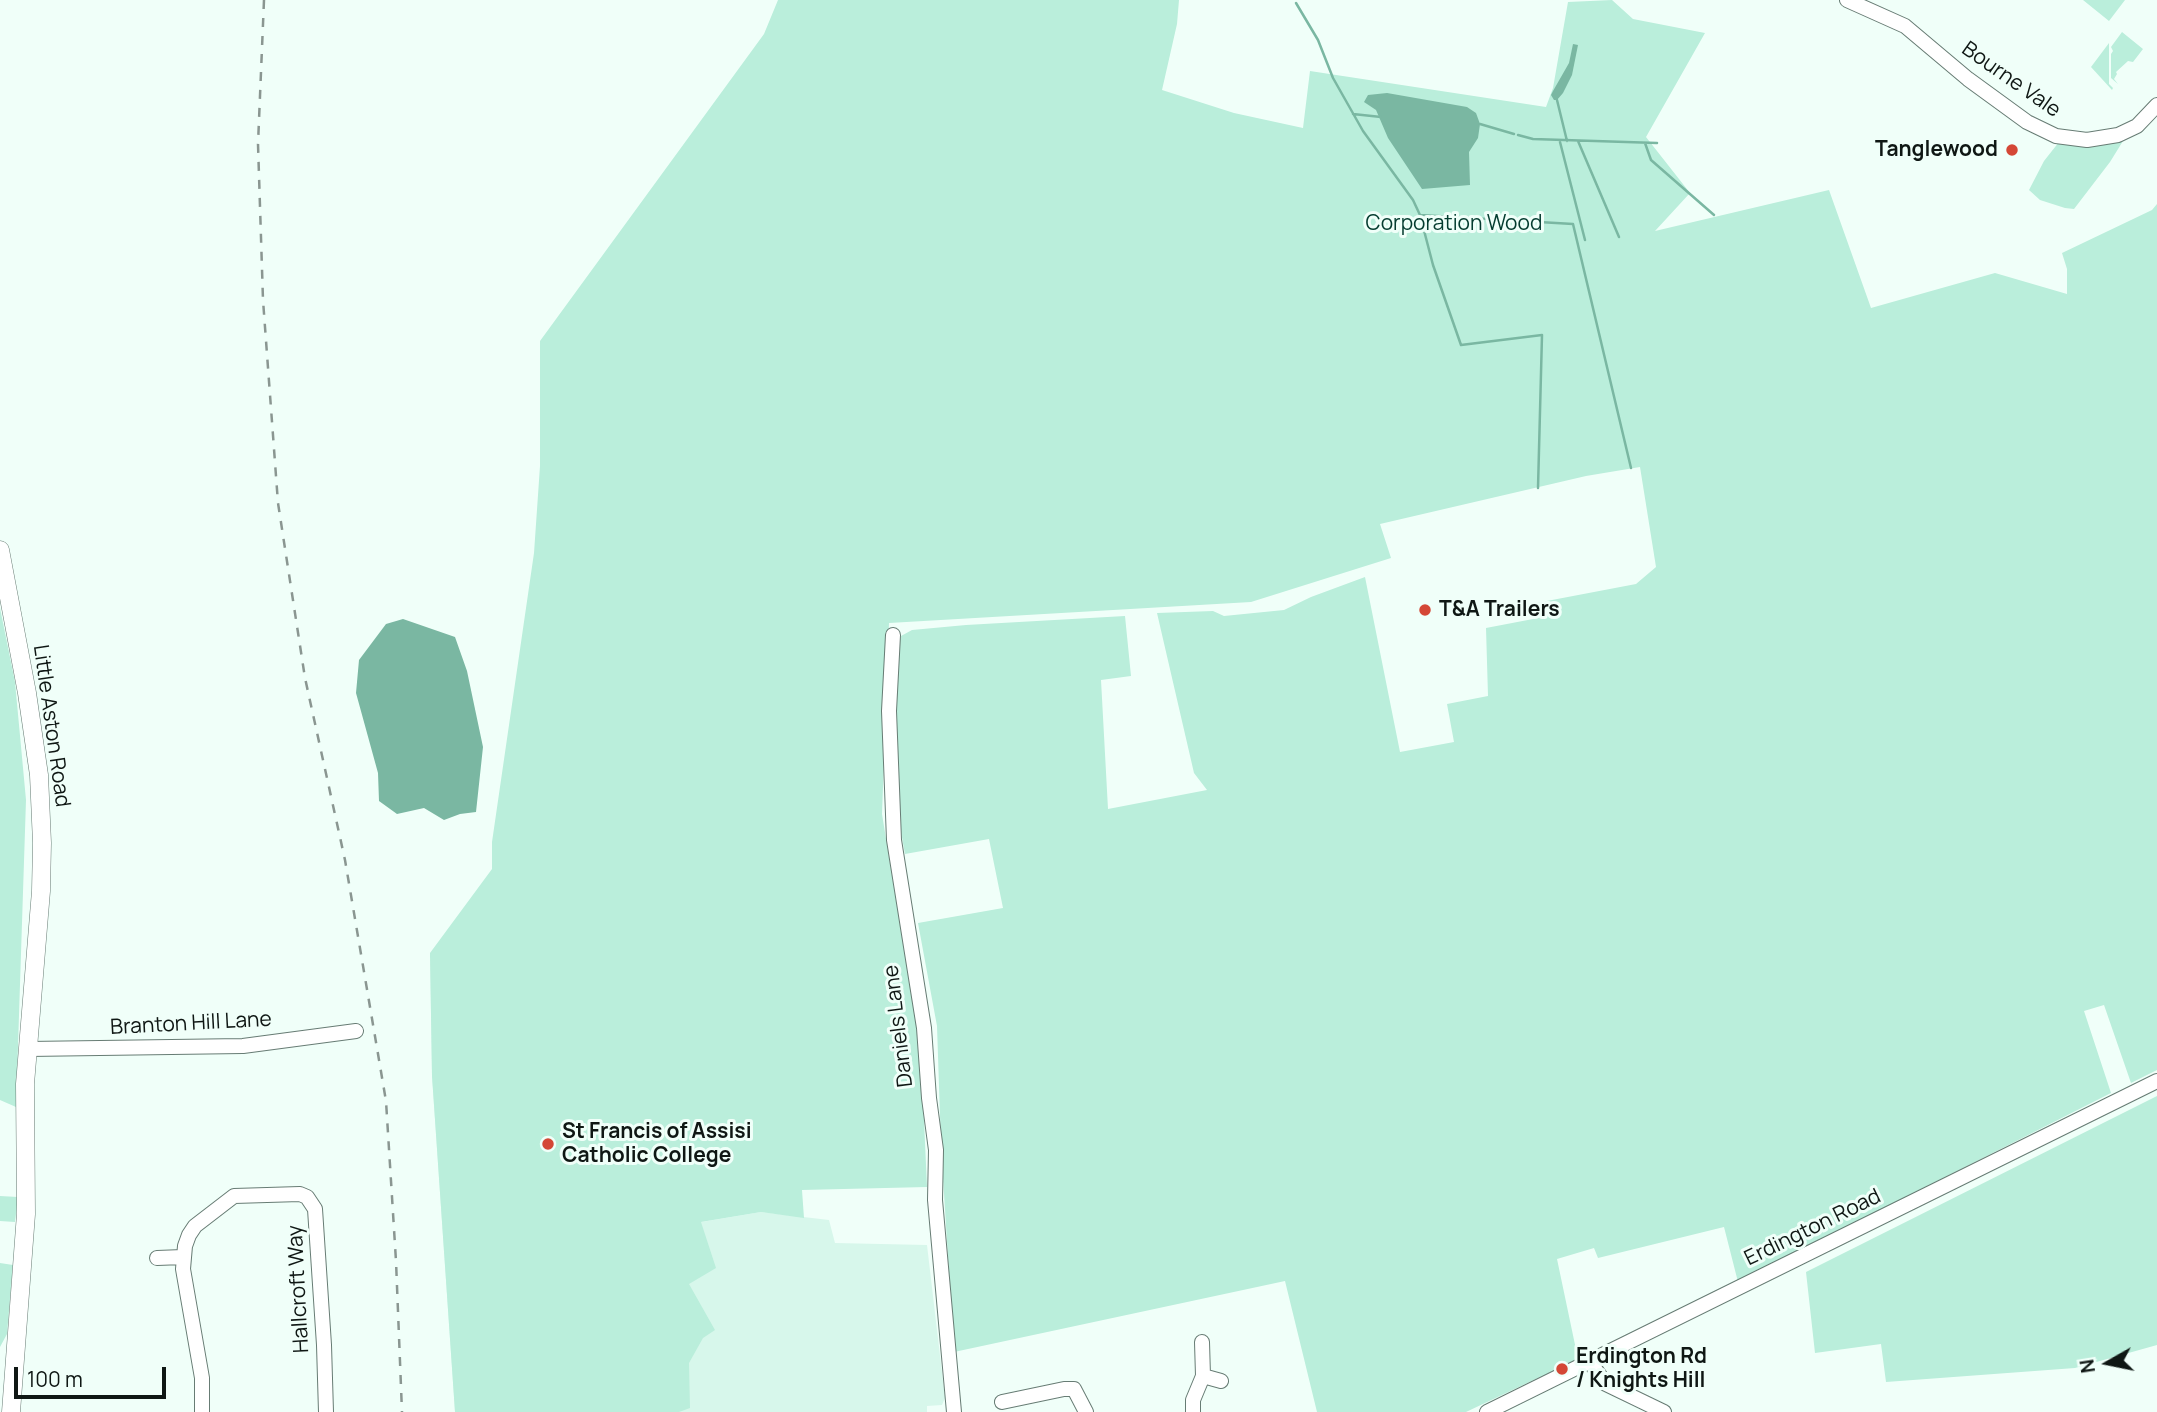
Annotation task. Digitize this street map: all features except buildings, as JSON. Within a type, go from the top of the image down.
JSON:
[{"type":"main road","name":"Little Aston Road","points":[[0,550],[27,693],[41,809],[41,891],[24,1122],[26,1214],[11,1412]]},
{"type":"street","name":"Bourne Vale","points":[[1847,0],[1905,26],[1968,79],[2027,121],[2056,136],[2087,140],[2118,135],[2137,126],[2157,105]]},
{"type":"street","name":"Daniels Lane","points":[[893,635],[889,711],[894,840],[924,1028],[936,1150],[935,1200],[954,1412]]},
{"type":"street","name":"Branton Hill Lane","points":[[28,1049],[243,1046],[356,1031]]},
{"type":"street","name":"Erdington Road","points":[[1486,1412],[2157,1081]]},
{"type":"street","name":"Hallcroft Way","points":[[202,1412],[202,1378],[183,1269],[185,1246],[195,1226],[234,1196],[300,1194],[307,1197],[315,1209],[326,1412]]},
{"type":"street","points":[[157,1258],[183,1257]]},
{"type":"street","points":[[1193,1412],[1192,1400],[1203,1376],[1202,1342]]},
{"type":"street","points":[[1591,1362],[1606,1384],[1664,1412]]},
{"type":"street","points":[[1203,1376],[1221,1381]]},
{"type":"street","points":[[1002,1402],[1023,1405],[1074,1389],[1086,1412]]},
{"type":"shaded area","points":[[1573,44],[1578,45],[1572,75],[1563,93],[1554,100],[1551,95],[1569,63]]},
{"type":"shaded area","points":[[1387,93],[1467,107],[1476,113],[1480,124],[1478,138],[1469,152],[1470,185],[1422,189],[1388,138],[1376,110],[1364,102],[1368,95]]},
{"type":"shaded area","points":[[403,619],[455,637],[467,671],[483,747],[476,812],[444,820],[424,808],[397,814],[379,801],[378,773],[356,693],[359,660],[386,624]]},
{"type":"shaded area","name":"St Francis of Assisi Catholic College","points":[[430,953],[672,1227],[761,1212],[829,1220],[835,1243],[927,1245],[945,1398],[942,1405],[927,1406],[927,1412],[455,1412],[432,1076]]},
{"type":"green space","name":"Corporation Wood","points":[[778,0],[1179,0],[1177,24],[1162,90],[1234,113],[1303,128],[1310,71],[1546,107],[1553,88],[1568,2],[1612,0],[1633,19],[1705,33],[1646,137],[1690,193],[1655,231],[1829,190],[1871,308],[1995,273],[2067,294],[2067,269],[2062,253],[2152,210],[2157,204],[2157,1070],[2131,1083],[2104,1005],[2084,1011],[2111,1093],[1738,1282],[1724,1227],[1598,1258],[1594,1248],[1557,1259],[1578,1359],[1466,1412],[1317,1412],[1285,1281],[954,1352],[941,1146],[937,1026],[918,923],[1003,908],[989,839],[905,854],[895,799],[893,713],[897,648],[901,636],[912,630],[966,625],[1125,616],[1131,676],[1101,680],[1108,809],[1207,790],[1194,773],[1157,613],[1213,611],[1224,616],[1284,610],[1365,577],[1400,752],[1454,742],[1447,704],[1488,696],[1486,628],[1533,619],[1531,604],[1636,584],[1656,567],[1640,467],[1586,476],[1380,524],[1391,558],[1251,602],[889,623],[882,814],[916,1024],[927,1187],[802,1190],[804,1218],[761,1212],[701,1222],[716,1268],[689,1284],[715,1330],[703,1338],[689,1363],[690,1408],[679,1412],[455,1412],[432,1076],[430,953],[492,869],[492,842],[534,553],[540,466],[540,341],[764,34]]},
{"type":"green space","points":[[2083,0],[2125,0],[2109,21]]},
{"type":"green space","points":[[2122,32],[2143,49],[2133,62],[2128,61],[2116,72],[2114,79],[2118,84],[2111,78],[2111,47]]},
{"type":"green space","points":[[2109,43],[2109,84],[2112,90],[2091,67]]},
{"type":"green space","points":[[2123,141],[2074,209],[2040,200],[2029,190],[2044,161],[2059,142],[2095,146]]},
{"type":"green space","points":[[0,608],[15,682],[26,800],[16,1107],[0,1100]]},
{"type":"green space","points":[[2157,1096],[2157,1345],[2075,1368],[1886,1382],[1881,1344],[1815,1353],[1806,1272]]},
{"type":"green space","points":[[0,1196],[18,1197],[15,1222],[0,1221]]},
{"type":"green space","points":[[0,1263],[13,1265],[7,1334],[0,1347]]},
{"type":"waterway","points":[[1296,3],[1318,40],[1333,78],[1363,131],[1413,200],[1461,345],[1542,335],[1538,488]]},
{"type":"waterway","points":[[1557,100],[1567,141]]},
{"type":"waterway","points":[[1353,114],[1381,117]]},
{"type":"waterway","points":[[1480,124],[1514,134]]},
{"type":"waterway","points":[[1518,135],[1533,139],[1657,143]]},
{"type":"waterway","points":[[1578,141],[1619,237]]},
{"type":"waterway","points":[[1560,142],[1585,240]]},
{"type":"waterway","points":[[1645,143],[1651,160],[1714,215]]},
{"type":"waterway","points":[[1420,215],[1573,224],[1631,468]]},
{"type":"railway","points":[[264,0],[258,144],[263,300],[278,503],[305,678],[345,860],[386,1101],[402,1412]]},
{"type":"place","name":"Tanglewood","points":[[2012,150]]},
{"type":"place","name":"T&A Trailers","points":[[1425,610]]},
{"type":"place","name":"St Francis of Assisi Catholic College","points":[[548,1144]]},
{"type":"place","name":"Erdington Rd / Knights Hill","points":[[1562,1369]]}]
